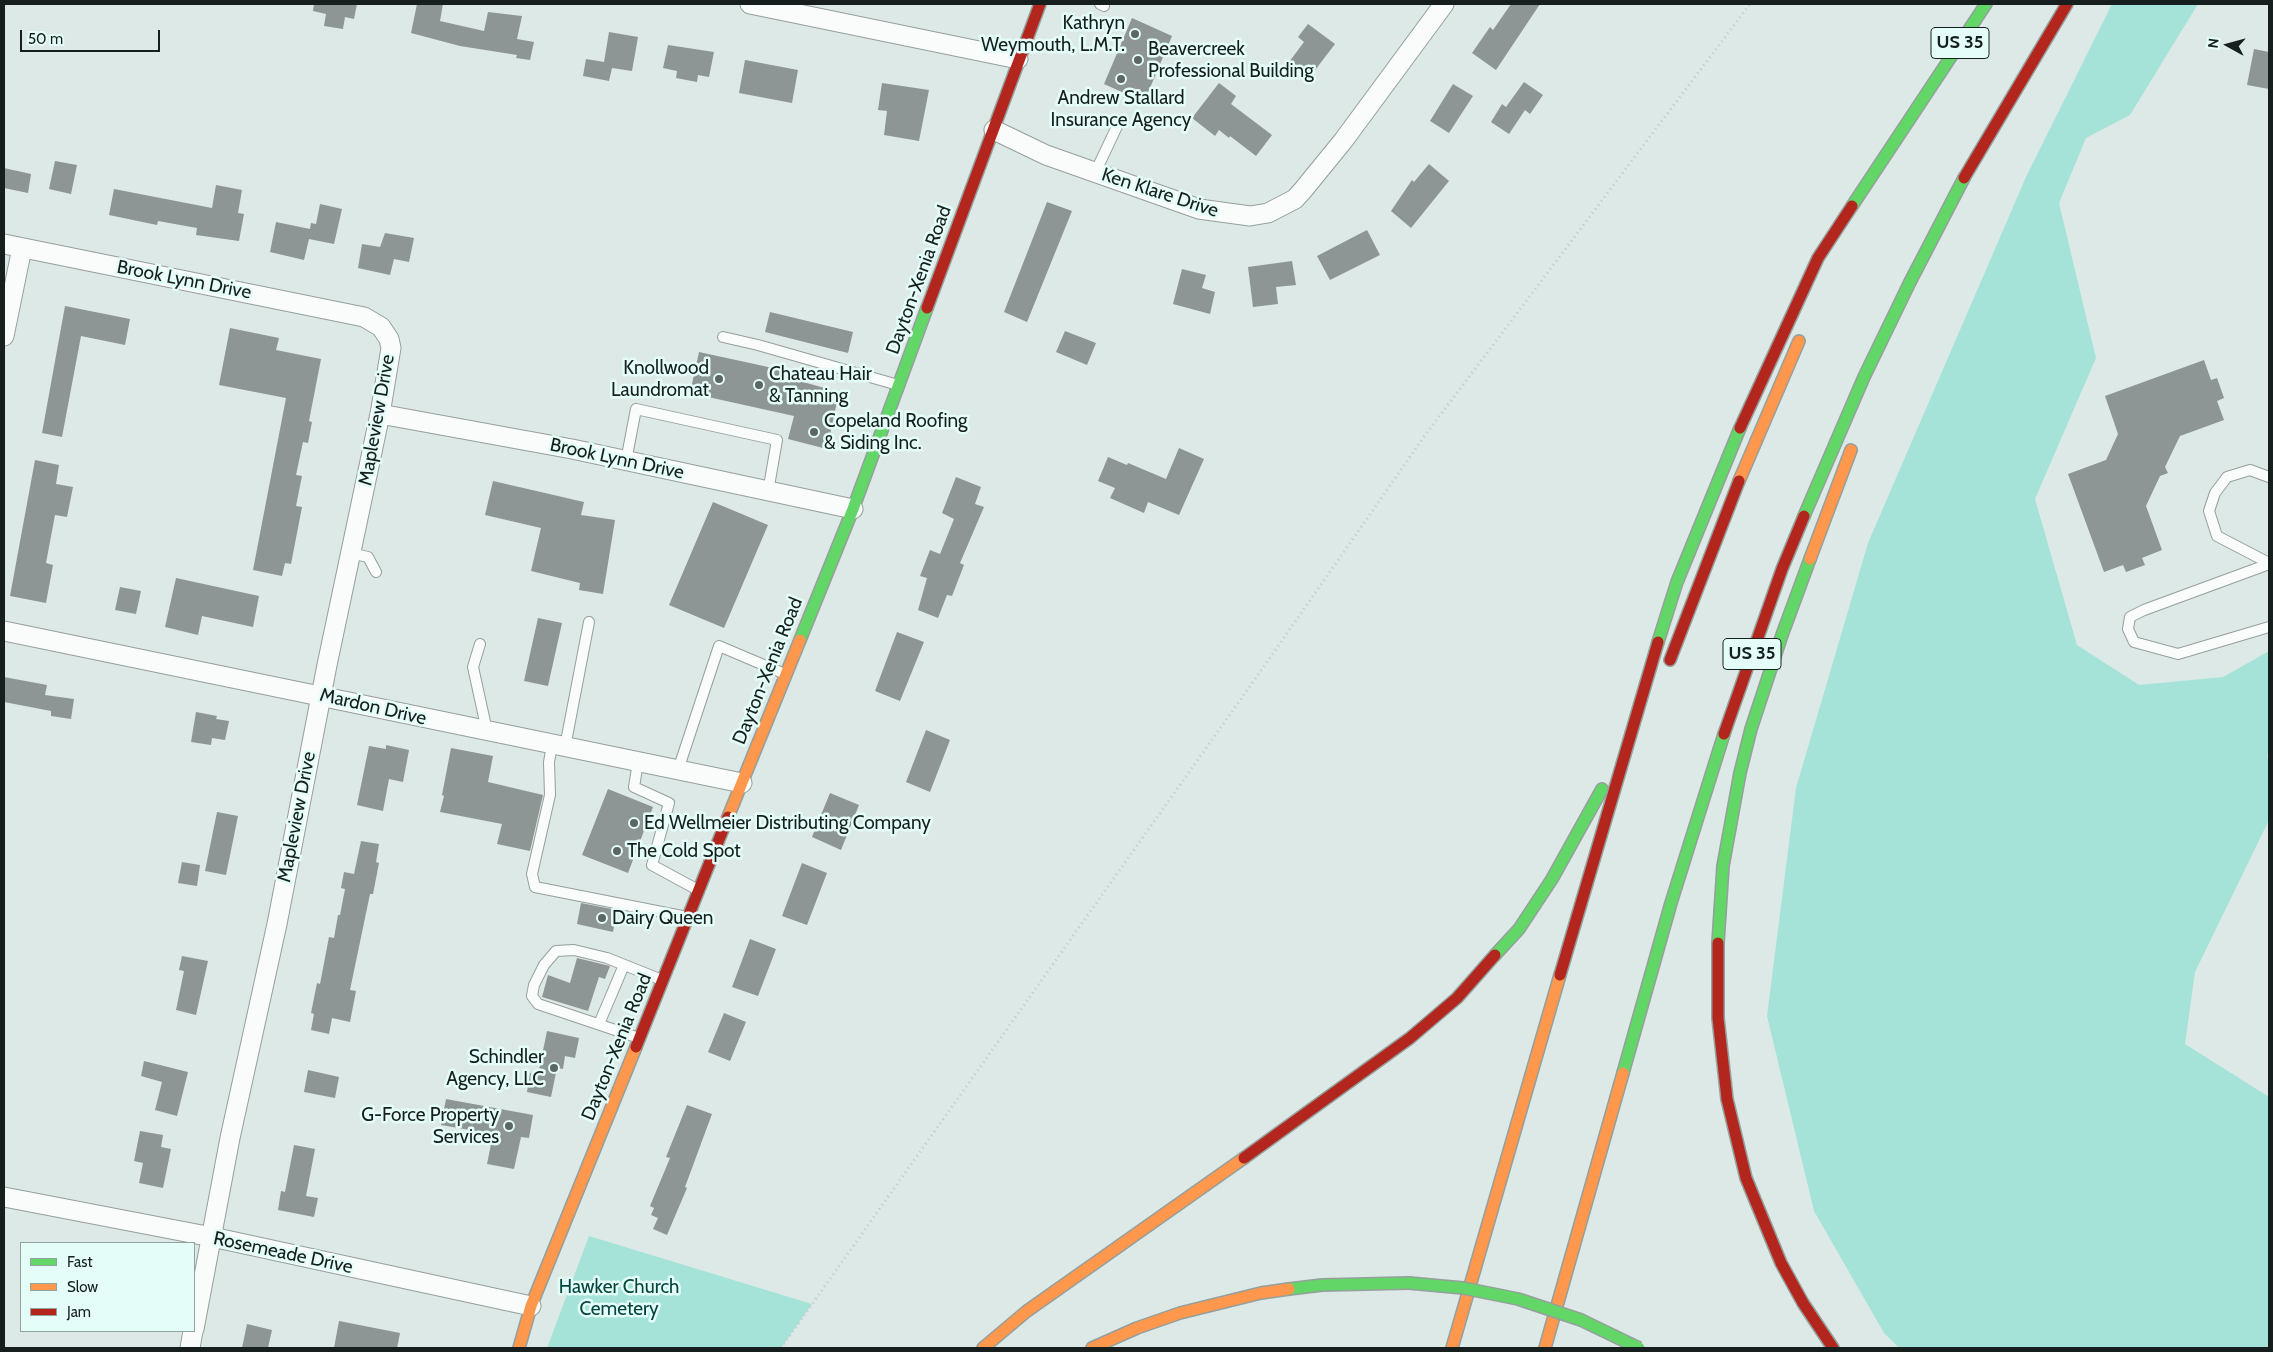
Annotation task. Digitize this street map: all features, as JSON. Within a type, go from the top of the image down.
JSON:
[{"type":"main road","name":"Dayton-Xenia Road","points":[[519,1348],[531,1306],[852,509],[1040,4]]},
{"type":"main road","name":"US 35","points":[[1854,225],[1902,136],[1986,4]]},
{"type":"main road","name":"US 35","points":[[1545,1348],[1671,903],[1735,700],[1782,569],[1864,377],[1910,282],[1972,163],[2067,4]]},
{"type":"main road","points":[[1452,1348],[1624,753],[1677,582],[1752,398],[1818,258],[1934,83]]},
{"type":"main road","points":[[1962,207],[2013,92]]},
{"type":"main road","points":[[1668,668],[1716,538],[1762,425],[1805,328]]},
{"type":"main road","points":[[1833,1348],[1803,1303],[1781,1263],[1746,1178],[1725,1091],[1718,1018],[1717,967],[1724,866],[1740,773],[1751,729],[1782,635],[1856,438]]},
{"type":"main road","points":[[983,1348],[1027,1311],[1410,1038],[1457,998],[1519,929],[1552,879],[1596,798],[1624,753]]},
{"type":"main road","points":[[1482,1302],[1488,1283]]},
{"type":"main road","points":[[1092,1348],[1180,1312],[1261,1293],[1322,1285],[1409,1284],[1463,1288],[1518,1299],[1581,1320],[1640,1348]]},
{"type":"street","points":[[750,4],[1018,59]]},
{"type":"street","name":"Ken Klare Drive","points":[[994,130],[1046,155],[1199,209],[1250,216],[1277,210],[1294,200],[1304,190],[1343,141],[1444,4]]},
{"type":"street","points":[[4,336],[13,246]]},
{"type":"street","name":"Brook Lynn Drive","points":[[13,246],[364,316]]},
{"type":"street","name":"Mapleview Drive","points":[[195,1325],[232,1128],[277,924],[321,695],[380,414],[391,348],[389,339],[381,327],[364,316]]},
{"type":"street","name":"Brook Lynn Drive","points":[[380,414],[626,461],[852,509]]},
{"type":"street","name":"Mardon Drive","points":[[4,631],[742,783]]},
{"type":"street","name":"Rosemeade Drive","points":[[4,1197],[212,1237],[531,1306]]},
{"type":"street","name":"Mapleview Drive","points":[[190,1348],[194,1332]]},
{"type":"lane","points":[[1095,173],[1120,120]]},
{"type":"lane","points":[[723,337],[758,345],[899,386]]},
{"type":"lane","points":[[626,461],[636,410],[777,440],[768,492]]},
{"type":"lane","points":[[2269,477],[2250,470],[2227,477],[2215,493],[2209,511],[2217,536],[2269,564]]},
{"type":"lane","points":[[350,553],[368,556],[376,572]]},
{"type":"lane","points":[[2269,564],[2130,616],[2128,629],[2134,642],[2178,654],[2269,627]]},
{"type":"lane","points":[[589,622],[559,746],[549,762],[550,794],[532,874],[535,887],[688,917]]},
{"type":"lane","points":[[480,644],[473,667],[487,732]]},
{"type":"lane","points":[[678,770],[719,646],[786,675]]},
{"type":"lane","points":[[638,762],[634,787],[669,803],[652,866],[699,890]]},
{"type":"lane","points":[[639,1038],[538,1004],[532,996],[534,985],[544,965],[556,951],[574,950],[624,965],[662,980]]},
{"type":"lane","points":[[599,1024],[624,965]]},
{"type":"path","points":[[780,1348],[1260,672],[1426,434],[1750,4]]},
{"type":"green space","points":[[2112,4],[2198,4],[2130,115],[2086,138],[2059,203],[2096,358],[2035,499],[2077,645],[2139,685],[2223,677],[2269,651],[2269,750],[2267,756],[2269,759],[2269,820],[2195,972],[2185,1044],[2269,1097],[2269,1348],[1899,1348],[1884,1333],[1814,1211],[1767,1016],[1796,788],[1868,543],[2026,177]]},
{"type":"green space","name":"Hawker Church Cemetery","points":[[589,1236],[812,1304],[781,1348],[547,1348]]},
{"type":"building","points":[[314,4],[357,4],[354,19],[345,17],[343,29],[324,26],[326,14],[313,11]]},
{"type":"building","points":[[417,4],[443,4],[440,21],[484,31],[488,12],[522,16],[517,39],[534,42],[530,60],[516,58],[517,55],[460,46],[411,33]]},
{"type":"building","points":[[1511,4],[1540,4],[1496,70],[1472,53],[1490,27],[1493,30]]},
{"type":"building","name":"Beavercreek Professional Building","points":[[1132,18],[1172,36],[1144,102],[1104,84]]},
{"type":"building","points":[[1308,24],[1335,44],[1306,82],[1286,66],[1304,42],[1298,37]]},
{"type":"building","points":[[609,32],[638,37],[632,71],[612,68],[609,81],[583,76],[586,59],[604,62]]},
{"type":"building","points":[[668,45],[714,52],[709,77],[698,75],[697,82],[676,78],[677,71],[663,68]]},
{"type":"building","points":[[2254,49],[2269,52],[2269,89],[2247,85]]},
{"type":"building","points":[[745,60],[798,70],[792,103],[739,93]]},
{"type":"building","points":[[1524,82],[1543,95],[1530,114],[1525,110],[1509,134],[1491,122],[1502,104],[1506,107]]},
{"type":"building","points":[[882,83],[929,90],[919,141],[884,135],[887,111],[878,110]]},
{"type":"building","points":[[1219,83],[1236,96],[1231,104],[1272,135],[1256,156],[1230,136],[1229,138],[1219,130],[1215,136],[1192,118]]},
{"type":"building","points":[[1453,84],[1473,96],[1449,133],[1430,121]]},
{"type":"building","points":[[55,161],[77,165],[71,194],[49,189]]},
{"type":"building","points":[[1429,164],[1449,181],[1411,228],[1391,211],[1412,180],[1414,182]]},
{"type":"building","points":[[4,168],[31,174],[28,193],[4,188]]},
{"type":"building","points":[[216,185],[242,190],[238,213],[244,214],[239,241],[196,235],[197,228],[158,221],[157,225],[109,215],[114,189],[212,208]]},
{"type":"building","points":[[1047,202],[1072,211],[1027,322],[1004,312]]},
{"type":"building","points":[[320,204],[342,209],[334,244],[309,239],[304,260],[270,252],[276,222],[310,229],[311,223],[316,224]]},
{"type":"building","points":[[1367,230],[1380,255],[1330,280],[1317,256]]},
{"type":"building","points":[[385,233],[414,238],[409,262],[394,259],[390,275],[358,268],[362,244],[380,247]]},
{"type":"building","points":[[1292,261],[1296,285],[1276,287],[1278,304],[1253,307],[1248,267]]},
{"type":"building","points":[[1182,269],[1206,275],[1202,288],[1215,292],[1210,314],[1173,304]]},
{"type":"building","points":[[65,306],[130,319],[125,345],[81,336],[62,437],[42,433]]},
{"type":"building","points":[[770,312],[853,332],[848,353],[765,332]]},
{"type":"building","points":[[230,328],[279,338],[276,350],[321,359],[309,421],[312,422],[308,443],[303,442],[296,475],[302,476],[296,506],[302,507],[291,564],[285,563],[282,576],[253,570],[286,398],[219,385]]},
{"type":"building","points":[[1065,331],[1096,343],[1087,365],[1056,352]]},
{"type":"building","points":[[699,352],[805,375],[803,382],[839,392],[827,449],[788,439],[794,416],[690,393]]},
{"type":"building","points":[[2204,360],[2211,380],[2217,378],[2224,398],[2217,401],[2224,420],[2180,436],[2165,467],[2168,473],[2160,476],[2146,506],[2162,550],[2142,558],[2145,565],[2126,572],[2123,565],[2104,572],[2068,474],[2106,460],[2118,434],[2105,396]]},
{"type":"building","points":[[1179,448],[1204,459],[1179,515],[1148,502],[1144,513],[1110,498],[1115,488],[1098,481],[1108,457],[1166,479]]},
{"type":"building","points":[[35,460],[59,465],[56,484],[73,487],[67,517],[55,515],[46,563],[53,565],[46,603],[10,596]]},
{"type":"building","points":[[956,477],[981,487],[975,504],[984,507],[960,563],[964,565],[952,596],[947,595],[938,618],[918,610],[927,578],[920,576],[930,550],[940,554],[954,519],[942,513]]},
{"type":"building","points":[[493,481],[584,502],[581,515],[615,520],[603,594],[579,590],[580,583],[531,571],[541,528],[485,515]]},
{"type":"building","points":[[713,502],[768,525],[724,628],[669,605]]},
{"type":"building","points":[[176,578],[259,596],[253,627],[202,616],[198,635],[165,627]]},
{"type":"building","points":[[120,587],[141,591],[136,614],[115,610]]},
{"type":"building","points":[[538,618],[562,623],[548,686],[524,681]]},
{"type":"building","points":[[897,632],[924,642],[900,701],[875,691]]},
{"type":"building","points":[[4,677],[47,685],[45,695],[74,699],[71,719],[51,716],[51,711],[4,702]]},
{"type":"building","points":[[196,712],[217,716],[216,719],[229,721],[225,740],[212,738],[211,745],[191,742]]},
{"type":"building","points":[[926,730],[950,740],[930,792],[906,782]]},
{"type":"building","points":[[386,745],[409,750],[403,782],[389,779],[383,811],[357,805],[369,746],[386,749]]},
{"type":"building","points":[[451,748],[493,756],[488,782],[543,795],[530,851],[497,844],[502,824],[440,812]]},
{"type":"building","points":[[608,789],[653,807],[628,873],[582,855]]},
{"type":"building","points":[[830,793],[859,805],[841,850],[812,837]]},
{"type":"building","points":[[217,812],[238,816],[226,875],[205,871]]},
{"type":"building","points":[[361,841],[379,844],[376,862],[379,863],[373,894],[370,894],[350,990],[356,991],[350,1022],[332,1018],[329,1034],[311,1030],[314,1014],[311,1013],[317,983],[320,984],[329,937],[334,938],[338,915],[340,915],[345,889],[341,888],[344,872],[354,874]]},
{"type":"building","points":[[182,862],[200,865],[197,886],[178,883]]},
{"type":"building","points":[[802,863],[827,873],[807,925],[782,916]]},
{"type":"building","points":[[581,903],[617,910],[613,932],[577,924]]},
{"type":"building","points":[[750,939],[776,949],[758,996],[732,987]]},
{"type":"building","points":[[182,956],[208,961],[196,1015],[176,1010],[184,971],[179,970]]},
{"type":"building","points":[[577,958],[610,966],[605,979],[599,977],[588,1011],[542,997],[548,975],[570,983]]},
{"type":"building","points":[[724,1013],[746,1022],[730,1061],[708,1052]]},
{"type":"building","points":[[547,1031],[579,1038],[575,1058],[565,1056],[563,1069],[557,1068],[551,1097],[527,1092],[530,1073],[538,1075]]},
{"type":"building","points":[[144,1061],[188,1072],[177,1116],[155,1110],[162,1082],[141,1076]]},
{"type":"building","points":[[308,1070],[339,1077],[335,1098],[304,1092]]},
{"type":"building","points":[[446,1099],[533,1115],[529,1138],[521,1137],[514,1169],[487,1164],[493,1134],[441,1125]]},
{"type":"building","points":[[687,1105],[712,1114],[685,1187],[687,1188],[667,1235],[653,1229],[658,1218],[651,1215],[654,1208],[650,1206],[670,1158],[666,1157]]},
{"type":"building","points":[[140,1131],[163,1135],[161,1147],[171,1149],[163,1188],[139,1183],[143,1163],[134,1161]]},
{"type":"building","points":[[294,1145],[315,1149],[306,1196],[318,1198],[314,1217],[278,1210],[281,1191],[285,1192]]},
{"type":"building","points":[[339,1321],[400,1333],[397,1348],[334,1348]]},
{"type":"building","points":[[247,1324],[272,1330],[268,1348],[242,1348]]},
{"type":"traffic: fast","points":[[1852,206],[1986,4]]},
{"type":"traffic: fast","points":[[1804,516],[1864,377],[1910,282],[1964,178]]},
{"type":"traffic: fast","points":[[800,640],[853,509],[927,308]]},
{"type":"traffic: fast","points":[[1658,642],[1677,582],[1740,428]]},
{"type":"traffic: fast","points":[[1718,943],[1723,866],[1740,773],[1751,729],[1782,635],[1810,559]]},
{"type":"traffic: fast","points":[[1623,1073],[1671,903],[1724,734]]},
{"type":"traffic: fast","points":[[1495,955],[1519,929],[1552,879],[1602,789]]},
{"type":"traffic: fast","points":[[1289,1289],[1322,1285],[1409,1283]]},
{"type":"traffic: fast","points":[[1409,1283],[1463,1288],[1518,1299],[1581,1320],[1639,1348]]},
{"type":"traffic: slow","points":[[1739,481],[1799,341]]},
{"type":"traffic: slow","points":[[1810,559],[1851,450]]},
{"type":"traffic: slow","points":[[728,817],[800,640]]},
{"type":"traffic: slow","points":[[1452,1348],[1560,975]]},
{"type":"traffic: slow","points":[[519,1348],[531,1306],[636,1047]]},
{"type":"traffic: slow","points":[[1545,1348],[1623,1073]]},
{"type":"traffic: slow","points":[[983,1348],[1027,1311],[1244,1158]]},
{"type":"traffic: slow","points":[[1092,1348],[1137,1328],[1180,1313],[1261,1293],[1289,1289]]},
{"type":"traffic: jam","points":[[927,308],[1040,4]]},
{"type":"traffic: jam","points":[[1964,178],[2067,4]]},
{"type":"traffic: jam","points":[[1740,428],[1818,258],[1852,206]]},
{"type":"traffic: jam","points":[[1670,660],[1739,481]]},
{"type":"traffic: jam","points":[[1724,734],[1782,569],[1804,516]]},
{"type":"traffic: jam","points":[[1560,975],[1658,642]]},
{"type":"traffic: jam","points":[[636,1047],[728,817]]},
{"type":"traffic: jam","points":[[1718,943],[1718,1018],[1727,1099],[1746,1178],[1781,1263],[1803,1303],[1833,1348]]},
{"type":"traffic: jam","points":[[1244,1158],[1410,1038],[1457,998],[1495,955]]},
{"type":"place","name":"Kathryn Weymouth, L.M.T.","points":[[1135,34]]},
{"type":"place","name":"Beavercreek Professional Building","points":[[1138,60]]},
{"type":"place","name":"Andrew Stallard Insurance Agency","points":[[1121,79]]},
{"type":"place","name":"Knollwood Laundromat","points":[[719,379]]},
{"type":"place","name":"Chateau Hair & Tanning","points":[[759,385]]},
{"type":"place","name":"Copeland Roofing & Siding Inc.","points":[[814,432]]},
{"type":"place","name":"Ed Wellmeier Distributing Company","points":[[634,823]]},
{"type":"place","name":"The Cold Spot","points":[[617,851]]},
{"type":"place","name":"Dairy Queen","points":[[602,918]]},
{"type":"place","name":"Schindler Agency, LLC","points":[[554,1068]]},
{"type":"place","name":"G-Force Property Services","points":[[509,1126]]}]
